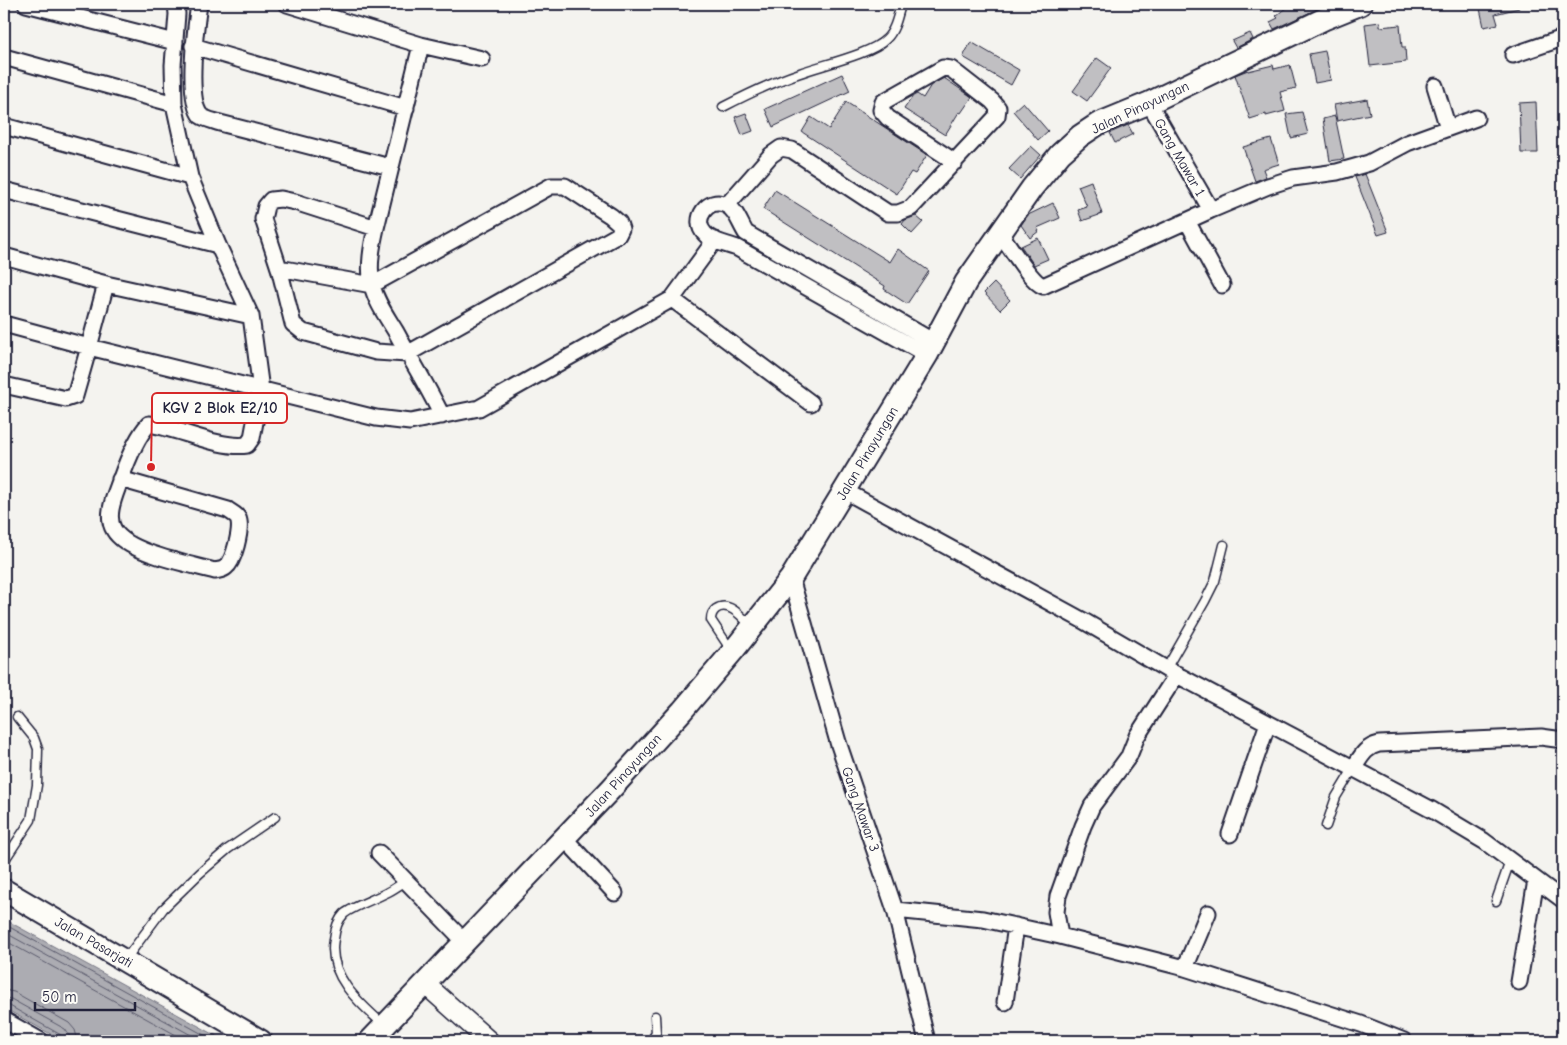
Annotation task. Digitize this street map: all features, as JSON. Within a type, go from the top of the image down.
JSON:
[{"type":"main road","name":"Jalan Pinayungan","points":[[370,1041],[565,839],[682,711],[791,578],[931,349],[966,282],[1001,235],[1032,188],[1060,154],[1080,136],[1098,124],[1149,103],[1324,19],[1361,4]]},
{"type":"main road","name":"Jalan Pasarjati","points":[[4,890],[261,1041]]},
{"type":"street","points":[[26,4],[175,42]]},
{"type":"street","points":[[120,479],[228,510],[237,516],[239,530],[233,558],[228,566],[223,570],[215,570],[148,552],[126,543],[113,529],[111,519],[112,505],[120,479],[142,430],[149,424],[222,443],[239,446],[247,444],[252,438],[261,390],[251,316],[218,245],[190,177],[174,104],[173,65],[176,4]]},
{"type":"street","points":[[199,4],[193,46],[195,106],[202,117],[390,166]]},
{"type":"street","points":[[287,4],[421,45],[482,59]]},
{"type":"street","points":[[1513,55],[1563,38]]},
{"type":"street","points":[[421,45],[376,228],[372,247],[371,268],[372,285],[379,304],[407,354],[424,379],[442,416]]},
{"type":"street","points":[[193,46],[406,108]]},
{"type":"street","points":[[4,57],[174,104]]},
{"type":"street","points":[[727,205],[771,155],[781,148],[792,150],[888,213],[898,213],[911,208],[955,162],[997,116],[998,108],[992,101],[951,69],[943,68],[883,102],[881,110],[888,118],[955,162]]},
{"type":"street","points":[[1435,86],[1448,128]]},
{"type":"street","name":"Gang Mawar 1","points":[[1149,103],[1211,210]]},
{"type":"street","points":[[1001,235],[1038,284],[1043,286],[1268,186],[1310,175],[1337,172],[1369,162],[1407,143],[1476,118]]},
{"type":"street","points":[[4,126],[190,177]]},
{"type":"street","points":[[280,268],[372,285],[551,186],[564,186],[611,216],[619,223],[621,229],[618,235],[407,354],[376,352],[302,332],[294,324],[280,268],[263,219],[266,206],[271,200],[281,199],[376,228]]},
{"type":"street","points":[[4,190],[218,245]]},
{"type":"street","points":[[718,203],[727,205],[734,211],[746,233],[931,349],[738,248],[706,235],[700,228],[703,210],[709,205],[718,203]]},
{"type":"street","points":[[1187,221],[1222,285]]},
{"type":"street","points":[[746,253],[755,239]]},
{"type":"street","points":[[4,324],[376,418],[410,422],[479,408],[672,299],[715,240]]},
{"type":"street","points":[[4,256],[106,284],[251,316]]},
{"type":"street","points":[[4,384],[66,400],[75,396],[106,284]]},
{"type":"street","points":[[672,299],[811,403]]},
{"type":"street","points":[[845,491],[1172,671],[1432,810],[1484,841],[1563,900]]},
{"type":"street","name":"Gang Mawar 3","points":[[791,578],[838,742],[895,910],[927,1041]]},
{"type":"street","points":[[1060,936],[1056,912],[1058,896],[1083,826],[1092,806],[1129,756],[1137,736],[1172,671]]},
{"type":"street","points":[[1230,834],[1268,723]]},
{"type":"street","points":[[1354,769],[1365,751],[1372,745],[1541,737],[1563,740]]},
{"type":"street","points":[[565,839],[615,893]]},
{"type":"street","points":[[379,853],[465,942]]},
{"type":"street","points":[[1519,982],[1536,880]]},
{"type":"street","points":[[895,910],[983,919],[1060,936],[1185,968],[1361,1024],[1404,1041]]},
{"type":"street","points":[[1185,968],[1208,913]]},
{"type":"street","points":[[1005,1002],[1016,926]]},
{"type":"street","points":[[425,984],[486,1040]]},
{"type":"street","points":[[4,1020],[41,1041]]},
{"type":"lane","points":[[723,107],[750,93],[799,73],[867,51],[887,39],[897,19],[901,4]]},
{"type":"lane","points":[[1172,671],[1215,580],[1224,545]]},
{"type":"lane","points":[[732,651],[712,620],[712,614],[715,609],[721,607],[729,608],[735,611],[752,627]]},
{"type":"lane","points":[[4,861],[31,820],[38,785],[38,748],[34,738],[17,716]]},
{"type":"lane","points":[[1326,826],[1336,797],[1354,769]]},
{"type":"lane","points":[[125,960],[163,909],[200,872],[228,849],[275,817]]},
{"type":"lane","points":[[1496,901],[1510,861]]},
{"type":"lane","points":[[386,1026],[362,1005],[348,988],[334,966],[332,946],[336,926],[345,914],[388,892],[406,880]]},
{"type":"lane","points":[[651,1041],[656,1033],[655,1016]]},
{"type":"water","points":[[4,919],[226,1041],[63,1041],[4,1008]]},
{"type":"building","points":[[1294,4],[1328,4],[1274,29],[1270,22],[1278,18],[1276,16],[1283,10]]},
{"type":"building","points":[[1479,4],[1519,4],[1519,8],[1495,14],[1498,24],[1484,27]]},
{"type":"building","points":[[1380,22],[1380,27],[1400,25],[1402,47],[1405,47],[1406,62],[1370,66],[1365,24]]},
{"type":"building","points":[[1250,33],[1253,39],[1236,48],[1232,41]]},
{"type":"building","points":[[971,42],[1019,70],[1011,85],[963,57]]},
{"type":"building","points":[[1325,51],[1331,80],[1315,83],[1309,54]]},
{"type":"building","points":[[1097,58],[1111,68],[1087,101],[1073,91]]},
{"type":"building","points":[[1273,65],[1274,69],[1290,65],[1296,88],[1280,92],[1285,111],[1250,119],[1235,75],[1248,70]]},
{"type":"building","points":[[842,74],[850,91],[773,127],[765,109]]},
{"type":"building","points":[[944,78],[972,97],[961,113],[959,112],[945,135],[904,109],[913,96],[917,94],[923,98],[931,85]]},
{"type":"building","points":[[1367,99],[1370,114],[1337,121],[1334,105]]},
{"type":"building","points":[[846,102],[927,155],[915,174],[911,172],[897,194],[802,132],[811,117],[829,129]]},
{"type":"building","points":[[1023,102],[1048,131],[1038,140],[1013,111]]},
{"type":"building","points":[[1536,102],[1538,153],[1521,153],[1519,103]]},
{"type":"building","points":[[1302,112],[1308,134],[1291,138],[1286,114]]},
{"type":"building","points":[[746,113],[753,131],[742,135],[735,117]]},
{"type":"building","points":[[1335,116],[1344,159],[1330,161],[1323,119]]},
{"type":"building","points":[[1128,125],[1133,134],[1115,143],[1110,133]]},
{"type":"building","points":[[1271,139],[1279,164],[1263,169],[1266,177],[1255,181],[1243,147]]},
{"type":"building","points":[[1031,146],[1041,155],[1020,179],[1009,169]]},
{"type":"building","points":[[1365,174],[1388,232],[1378,235],[1355,177]]},
{"type":"building","points":[[1091,181],[1102,214],[1082,221],[1078,210],[1087,207],[1078,186]]},
{"type":"building","points":[[775,190],[890,262],[898,249],[929,271],[907,304],[884,289],[885,286],[763,209]]},
{"type":"building","points":[[1053,203],[1060,218],[1037,228],[1039,231],[1030,238],[1021,225],[1028,215]]},
{"type":"building","points":[[916,216],[923,222],[912,234],[902,224],[905,220]]},
{"type":"building","points":[[1038,238],[1048,259],[1034,265],[1021,246]]},
{"type":"building","points":[[994,283],[1010,300],[1000,310],[984,293]]},
{"type":"place","name":"KGV 2 Blok E2/10","points":[[151,467]]}]
